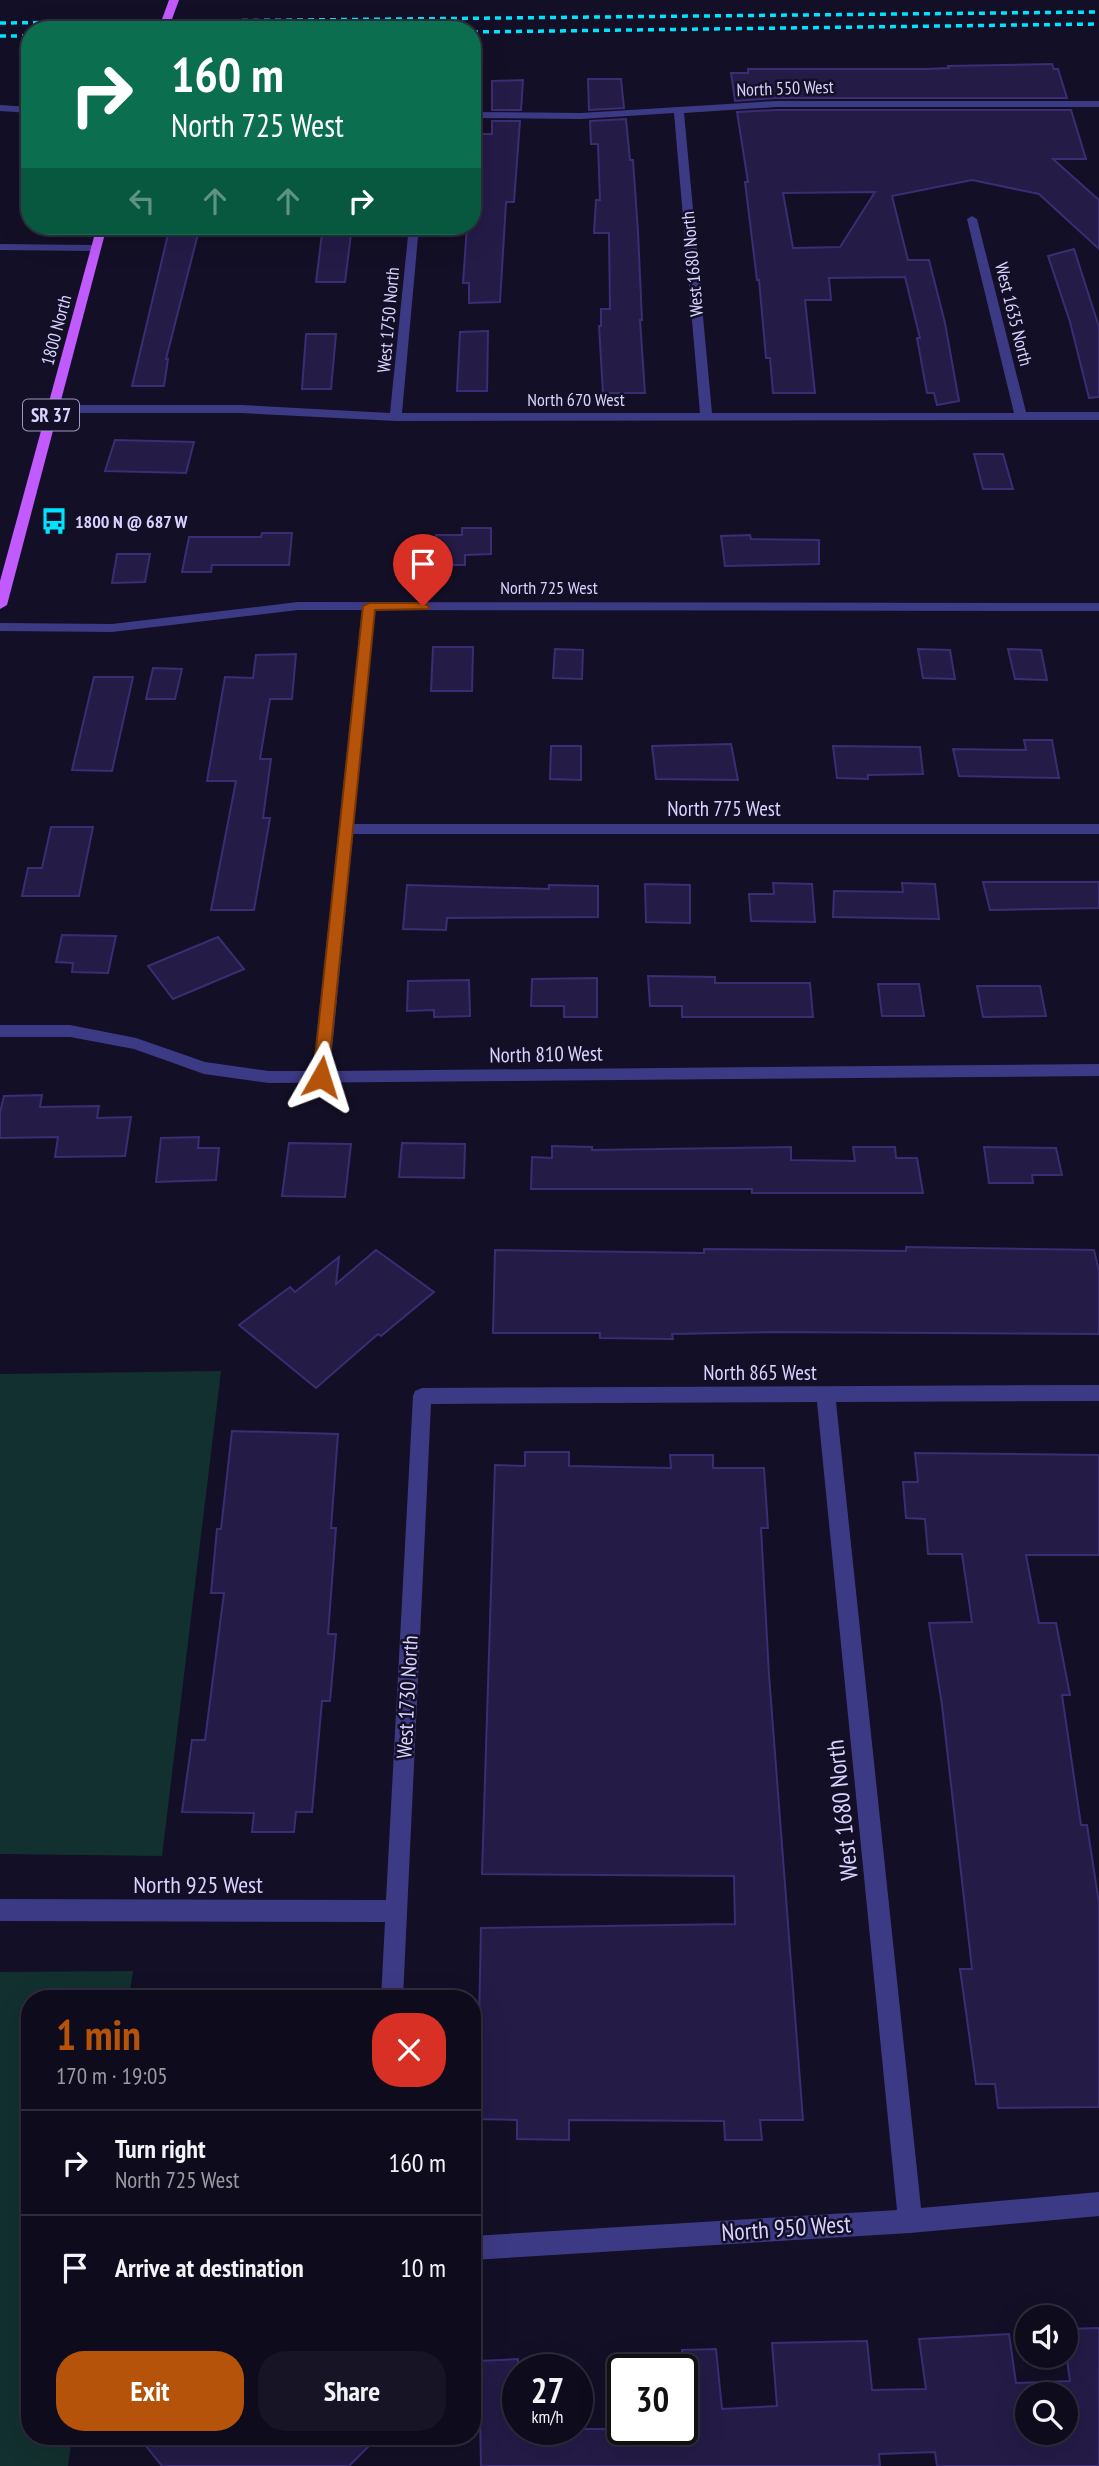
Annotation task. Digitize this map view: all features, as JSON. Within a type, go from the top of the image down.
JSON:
[{"type":"main road","points":[[166,21],[174,0]]},
{"type":"main road","name":"1800 North","points":[[0,605],[99,235]]},
{"type":"street","name":"North 550 West","points":[[481,115],[581,116],[776,104],[1099,104]]},
{"type":"street","points":[[0,108],[21,109]]},
{"type":"street","name":"West 1680 North","points":[[679,111],[706,417]]},
{"type":"street","name":"West 1635 North","points":[[972,219],[1021,416]]},
{"type":"street","name":"West 1750 North","points":[[396,417],[413,235]]},
{"type":"street","points":[[0,247],[95,248]]},
{"type":"street","name":"North 670 West","points":[[52,410],[241,410],[396,417],[1099,416]]},
{"type":"street","name":"North 725 West","points":[[0,627],[112,628],[298,606],[1099,607]]},
{"type":"street","points":[[321,1077],[369,606]]},
{"type":"street","name":"North 775 West","points":[[348,829],[1099,829]]},
{"type":"street","name":"North 810 West","points":[[0,1031],[70,1031],[136,1044],[204,1068],[269,1077],[1099,1070]]},
{"type":"street","name":"North 865 West","points":[[422,1396],[1099,1393]]},
{"type":"street","name":"West 1680 North","points":[[826,1394],[910,2221]]},
{"type":"street","name":"West 1730 North","points":[[392,1990],[422,1396]]},
{"type":"street","name":"North 925 West","points":[[0,1910],[396,1911]]},
{"type":"street","name":"North 950 West","points":[[481,2247],[910,2221],[1099,2204]]},
{"type":"green space","points":[[221,1371],[162,1856],[0,1854],[0,1374]]},
{"type":"green space","points":[[133,1971],[130,1990],[21,1990],[21,2445],[71,2445],[68,2466],[0,2466],[0,1972]]},
{"type":"building","points":[[1052,64],[1054,69],[1058,69],[1067,98],[776,98],[735,101],[731,73],[748,73],[748,69],[927,69],[949,68],[948,66]]},
{"type":"building","points":[[588,79],[621,79],[624,108],[589,110]]},
{"type":"building","points":[[523,80],[521,110],[492,110],[492,81]]},
{"type":"building","points":[[1071,110],[1086,159],[1053,159],[1099,200],[1099,249],[1039,194],[972,180],[892,196],[908,260],[929,260],[945,323],[959,401],[937,405],[934,393],[927,393],[917,338],[920,338],[905,277],[829,278],[831,300],[805,300],[815,393],[773,393],[770,358],[766,358],[759,280],[745,182],[748,182],[737,112]],"holes":[[[875,192],[840,247],[793,248],[783,193]]]},
{"type":"building","points":[[626,119],[630,160],[633,160],[638,232],[645,393],[603,393],[599,326],[601,309],[610,309],[609,233],[594,233],[596,200],[600,200],[598,144],[591,144],[590,121]]},
{"type":"building","points":[[492,121],[520,121],[514,202],[506,202],[500,302],[469,303],[469,283],[463,283],[466,235],[481,235],[481,134],[492,134]]},
{"type":"building","points":[[168,235],[198,235],[166,359],[164,386],[132,386]]},
{"type":"building","points":[[322,235],[351,235],[345,282],[316,282]]},
{"type":"building","points":[[1074,249],[1099,327],[1099,397],[1089,398],[1070,322],[1048,256]]},
{"type":"building","points":[[488,331],[487,391],[457,391],[460,332]]},
{"type":"building","points":[[306,334],[336,334],[331,389],[302,389]]},
{"type":"building","points":[[115,440],[194,442],[186,473],[105,471]]},
{"type":"building","points":[[974,454],[1003,454],[1013,489],[983,489]]},
{"type":"building","points":[[462,528],[491,528],[491,554],[465,555],[465,565],[435,565],[436,535],[462,535]]},
{"type":"building","points":[[262,533],[292,533],[289,565],[212,565],[211,572],[182,572],[189,537],[261,537]]},
{"type":"building","points":[[750,535],[751,539],[819,540],[819,564],[725,566],[721,536]]},
{"type":"building","points":[[117,554],[150,554],[145,582],[112,583]]},
{"type":"building","points":[[433,647],[473,647],[472,691],[431,691]]},
{"type":"building","points":[[555,649],[583,650],[582,679],[553,678]]},
{"type":"building","points":[[918,649],[950,650],[955,679],[923,678]]},
{"type":"building","points":[[1008,649],[1041,650],[1047,680],[1015,679]]},
{"type":"building","points":[[296,654],[292,699],[270,699],[260,759],[271,759],[263,818],[270,818],[254,910],[211,910],[236,781],[207,781],[225,677],[253,678],[256,655]]},
{"type":"building","points":[[153,668],[182,669],[175,699],[146,699]]},
{"type":"building","points":[[94,677],[133,677],[112,771],[72,770]]},
{"type":"building","points":[[1024,740],[1052,740],[1059,778],[959,776],[953,749],[1026,750]]},
{"type":"building","points":[[731,744],[738,780],[656,779],[652,746]]},
{"type":"building","points":[[551,746],[581,746],[581,780],[550,779]]},
{"type":"building","points":[[833,746],[920,747],[923,774],[868,775],[868,779],[837,778]]},
{"type":"building","points":[[51,827],[93,827],[79,896],[22,896],[28,868],[42,868]]},
{"type":"building","points":[[983,882],[1099,882],[1099,908],[990,910]]},
{"type":"building","points":[[773,883],[812,884],[815,922],[751,921],[749,894],[774,894]]},
{"type":"building","points":[[902,883],[935,884],[939,919],[833,917],[834,891],[903,892]]},
{"type":"building","points":[[645,884],[690,885],[690,923],[646,922]]},
{"type":"building","points":[[407,885],[549,889],[549,885],[598,886],[598,917],[447,918],[446,930],[403,929]]},
{"type":"building","points":[[62,935],[116,936],[108,973],[72,972],[73,963],[56,962]]},
{"type":"building","points":[[218,937],[244,969],[173,999],[148,966]]},
{"type":"building","points":[[648,976],[715,977],[715,983],[810,983],[813,1017],[682,1017],[682,1006],[650,1006]]},
{"type":"building","points":[[597,978],[597,1017],[564,1017],[564,1006],[531,1006],[532,979]]},
{"type":"building","points":[[469,980],[470,1016],[434,1017],[434,1010],[407,1011],[408,981]]},
{"type":"building","points":[[878,984],[919,984],[924,1016],[882,1016]]},
{"type":"building","points":[[977,986],[1040,986],[1046,1016],[983,1017]]},
{"type":"building","points":[[42,1095],[40,1107],[99,1106],[97,1118],[131,1117],[125,1156],[55,1157],[58,1137],[0,1138],[0,1112],[4,1096]]},
{"type":"building","points":[[199,1137],[198,1148],[219,1148],[216,1180],[156,1182],[161,1138]]},
{"type":"building","points":[[289,1143],[351,1144],[345,1197],[282,1196]]},
{"type":"building","points":[[402,1143],[465,1144],[464,1178],[399,1177]]},
{"type":"building","points":[[552,1146],[592,1147],[592,1150],[791,1147],[791,1160],[855,1161],[853,1147],[895,1147],[896,1158],[917,1158],[923,1193],[752,1193],[752,1189],[531,1189],[532,1157],[552,1158]]},
{"type":"building","points":[[984,1147],[1056,1148],[1062,1175],[1032,1175],[1033,1183],[989,1183]]},
{"type":"building","points":[[906,1247],[1094,1250],[1099,1271],[1099,1334],[775,1332],[672,1334],[673,1339],[600,1338],[600,1333],[493,1333],[495,1250],[704,1253],[704,1249],[906,1251]]},
{"type":"building","points":[[376,1250],[434,1292],[381,1336],[378,1334],[316,1388],[239,1325],[290,1287],[295,1292],[339,1257],[336,1284]]},
{"type":"building","points":[[232,1431],[338,1434],[331,1528],[336,1528],[328,1634],[336,1634],[330,1701],[322,1701],[312,1812],[296,1812],[294,1832],[252,1832],[254,1813],[182,1812],[192,1740],[205,1740],[224,1593],[211,1593],[217,1529],[221,1529]]},
{"type":"building","points":[[525,1452],[569,1452],[569,1466],[671,1468],[670,1455],[713,1455],[713,1468],[764,1468],[768,1528],[761,1528],[769,1675],[803,2120],[760,2120],[762,2140],[725,2140],[724,2121],[569,2120],[569,2140],[517,2139],[517,2120],[481,2119],[481,1928],[735,1924],[734,1876],[482,1874],[495,1465],[525,1466]]},
{"type":"building","points":[[915,1453],[1099,1455],[1099,1555],[1026,1555],[1039,1623],[1056,1623],[1070,1695],[1062,1695],[1081,1825],[1087,1825],[1099,1903],[1099,2107],[998,2108],[995,2084],[976,2084],[960,1969],[972,1969],[942,1705],[929,1623],[972,1622],[962,1554],[928,1554],[925,1519],[906,1518],[903,1482],[918,1482]]},
{"type":"building","points":[[1099,2328],[1099,2466],[937,2466],[935,2452],[879,2454],[880,2466],[481,2466],[481,2361],[502,2360],[502,2445],[593,2445],[593,2429],[607,2429],[607,2445],[698,2445],[698,2354],[682,2354],[682,2350],[716,2349],[722,2409],[777,2406],[772,2343],[867,2341],[872,2390],[926,2389],[919,2339],[1009,2334],[1016,2382],[1015,2445],[1078,2445],[1078,2382],[1043,2382],[1070,2381],[1068,2368],[1078,2368],[1078,2329]]},
{"type":"building","points":[[145,2445],[370,2445],[349,2466],[162,2466]]},
{"type":"railway","points":[[200,21],[1099,12]]},
{"type":"railway","points":[[0,23],[21,23]]},
{"type":"railway","points":[[481,32],[1099,24]]},
{"type":"railway","points":[[0,36],[21,36]]},
{"type":"place","name":"1800 N @ 687 W","points":[[54,521]]},
{"type":"route","points":[[321,1077],[369,606],[423,606]]}]
